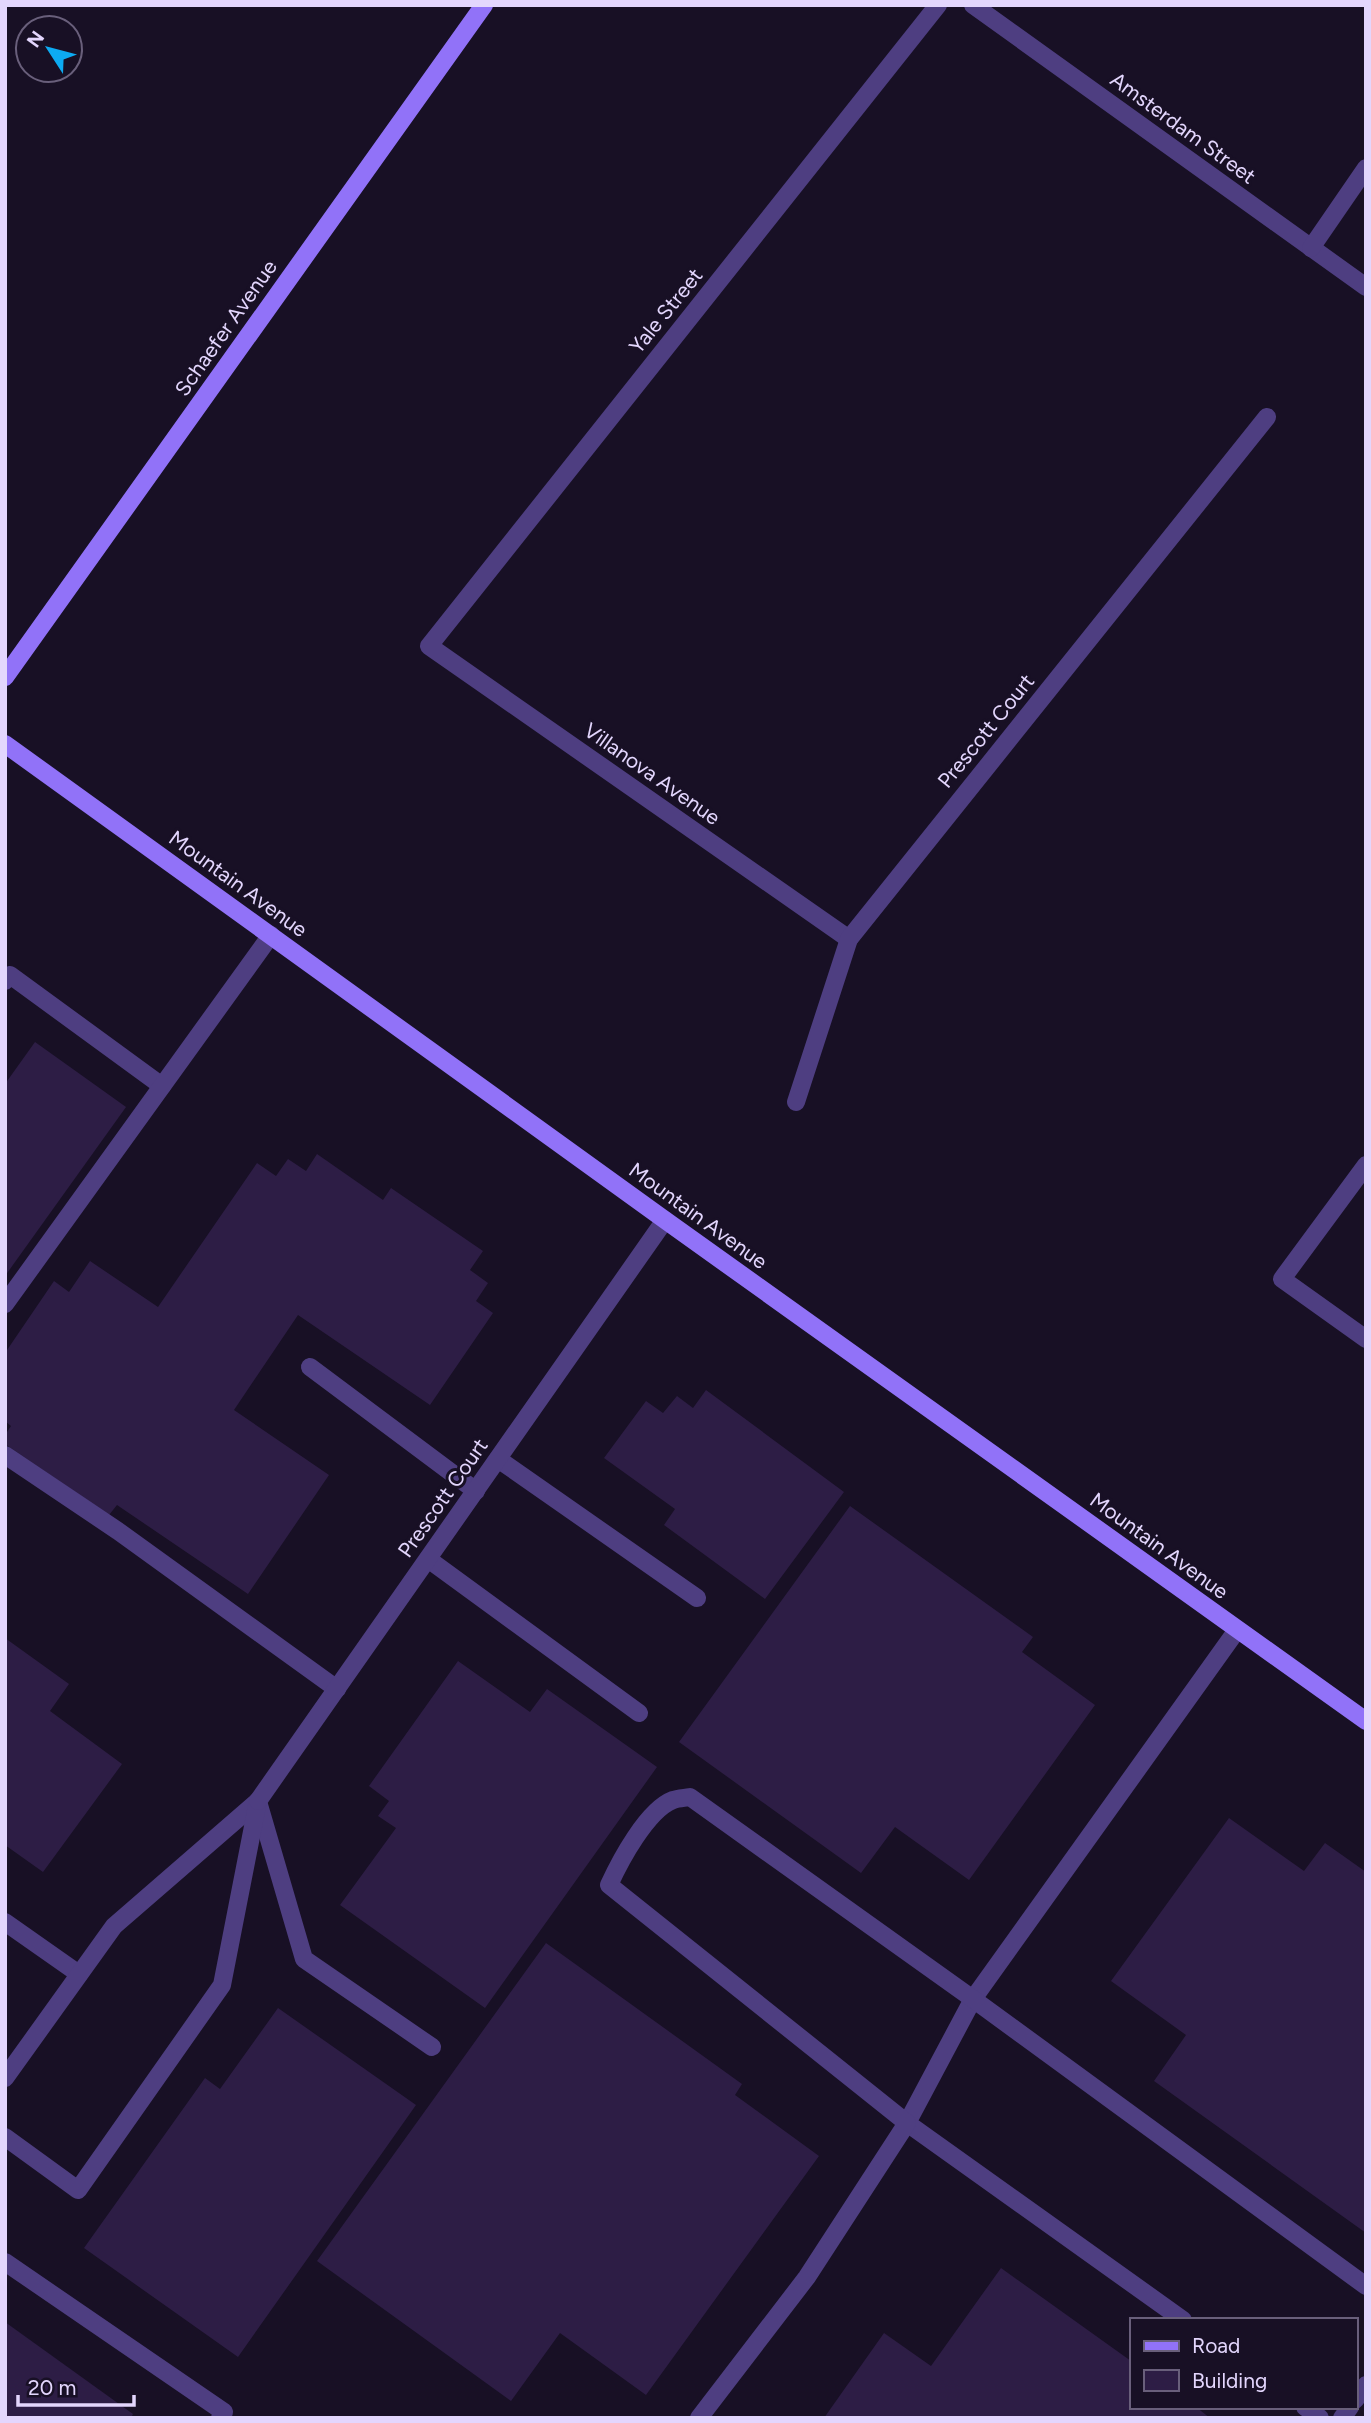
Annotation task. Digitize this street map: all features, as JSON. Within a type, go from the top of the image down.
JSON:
[{"type":"main road","name":"Schaefer Avenue","points":[[5,677],[484,5]]},
{"type":"main road","name":"Mountain Avenue","points":[[5,744],[1366,1721]]},
{"type":"street","name":"Yale Street","points":[[429,646],[938,5]]},
{"type":"street","name":"Amsterdam Street","points":[[973,5],[1366,287]]},
{"type":"street","points":[[1311,248],[1366,168]]},
{"type":"street","name":"Prescott Court","points":[[796,1102],[849,939],[1267,417]]},
{"type":"street","name":"Villanova Avenue","points":[[429,646],[849,939]]},
{"type":"street","points":[[5,1304],[271,935]]},
{"type":"street","points":[[5,981],[10,975],[162,1086]]},
{"type":"street","points":[[1366,1165],[1282,1279],[1366,1339]]},
{"type":"street","name":"Prescott Court","points":[[258,1801],[665,1220]]},
{"type":"street","points":[[310,1367],[476,1491]]},
{"type":"street","points":[[5,1455],[118,1531],[337,1689]]},
{"type":"street","points":[[498,1459],[697,1598]]},
{"type":"street","points":[[428,1559],[639,1713]]},
{"type":"street","points":[[699,2418],[807,2277],[907,2123],[973,1999],[1237,1630]]},
{"type":"street","points":[[1180,2318],[907,2123],[610,1885],[619,1863],[645,1823],[672,1800],[690,1797],[973,1999],[1366,2286]]},
{"type":"street","points":[[5,2078],[114,1926],[258,1801]]},
{"type":"street","points":[[258,1801],[304,1959],[432,2048]]},
{"type":"street","points":[[5,2137],[78,2190],[222,1985],[258,1801]]},
{"type":"street","points":[[5,1922],[79,1974]]},
{"type":"street","points":[[5,2262],[224,2412],[220,2418]]},
{"type":"building","points":[[35,1042],[126,1107],[5,1276],[5,1084]]},
{"type":"building","points":[[317,1154],[383,1200],[391,1188],[483,1251],[470,1270],[488,1283],[476,1301],[493,1313],[430,1405],[298,1315],[234,1410],[329,1475],[248,1594],[117,1505],[109,1515],[5,1444],[5,1435],[11,1426],[5,1421],[5,1353],[54,1281],[69,1292],[90,1261],[158,1307],[257,1163],[276,1176],[288,1159],[306,1171]]},
{"type":"building","points":[[706,1390],[844,1492],[765,1599],[664,1525],[675,1509],[604,1458],[646,1401],[663,1413],[677,1396],[693,1408]]},
{"type":"building","points":[[850,1506],[1033,1637],[1022,1652],[1095,1705],[969,1880],[895,1827],[861,1873],[679,1742]]},
{"type":"building","points":[[5,1638],[69,1684],[50,1711],[122,1764],[43,1872],[5,1845]]},
{"type":"building","points":[[458,1661],[530,1712],[547,1689],[657,1767],[485,2008],[340,1905],[396,1828],[378,1816],[389,1801],[369,1786]]},
{"type":"building","points":[[1229,1818],[1304,1871],[1325,1843],[1366,1872],[1366,2233],[1154,2081],[1186,2035],[1111,1981]]},
{"type":"building","points":[[546,1943],[742,2084],[735,2095],[819,2156],[646,2395],[560,2333],[511,2401],[317,2261]]},
{"type":"building","points":[[278,2008],[416,2105],[238,2357],[84,2248],[205,2078],[220,2089]]},
{"type":"building","points":[[1001,2268],[1130,2360],[1130,2409],[1199,2409],[1210,2418],[824,2418],[884,2333],[931,2366]]},
{"type":"building","points":[[5,2322],[133,2414],[131,2418],[5,2418]]}]
